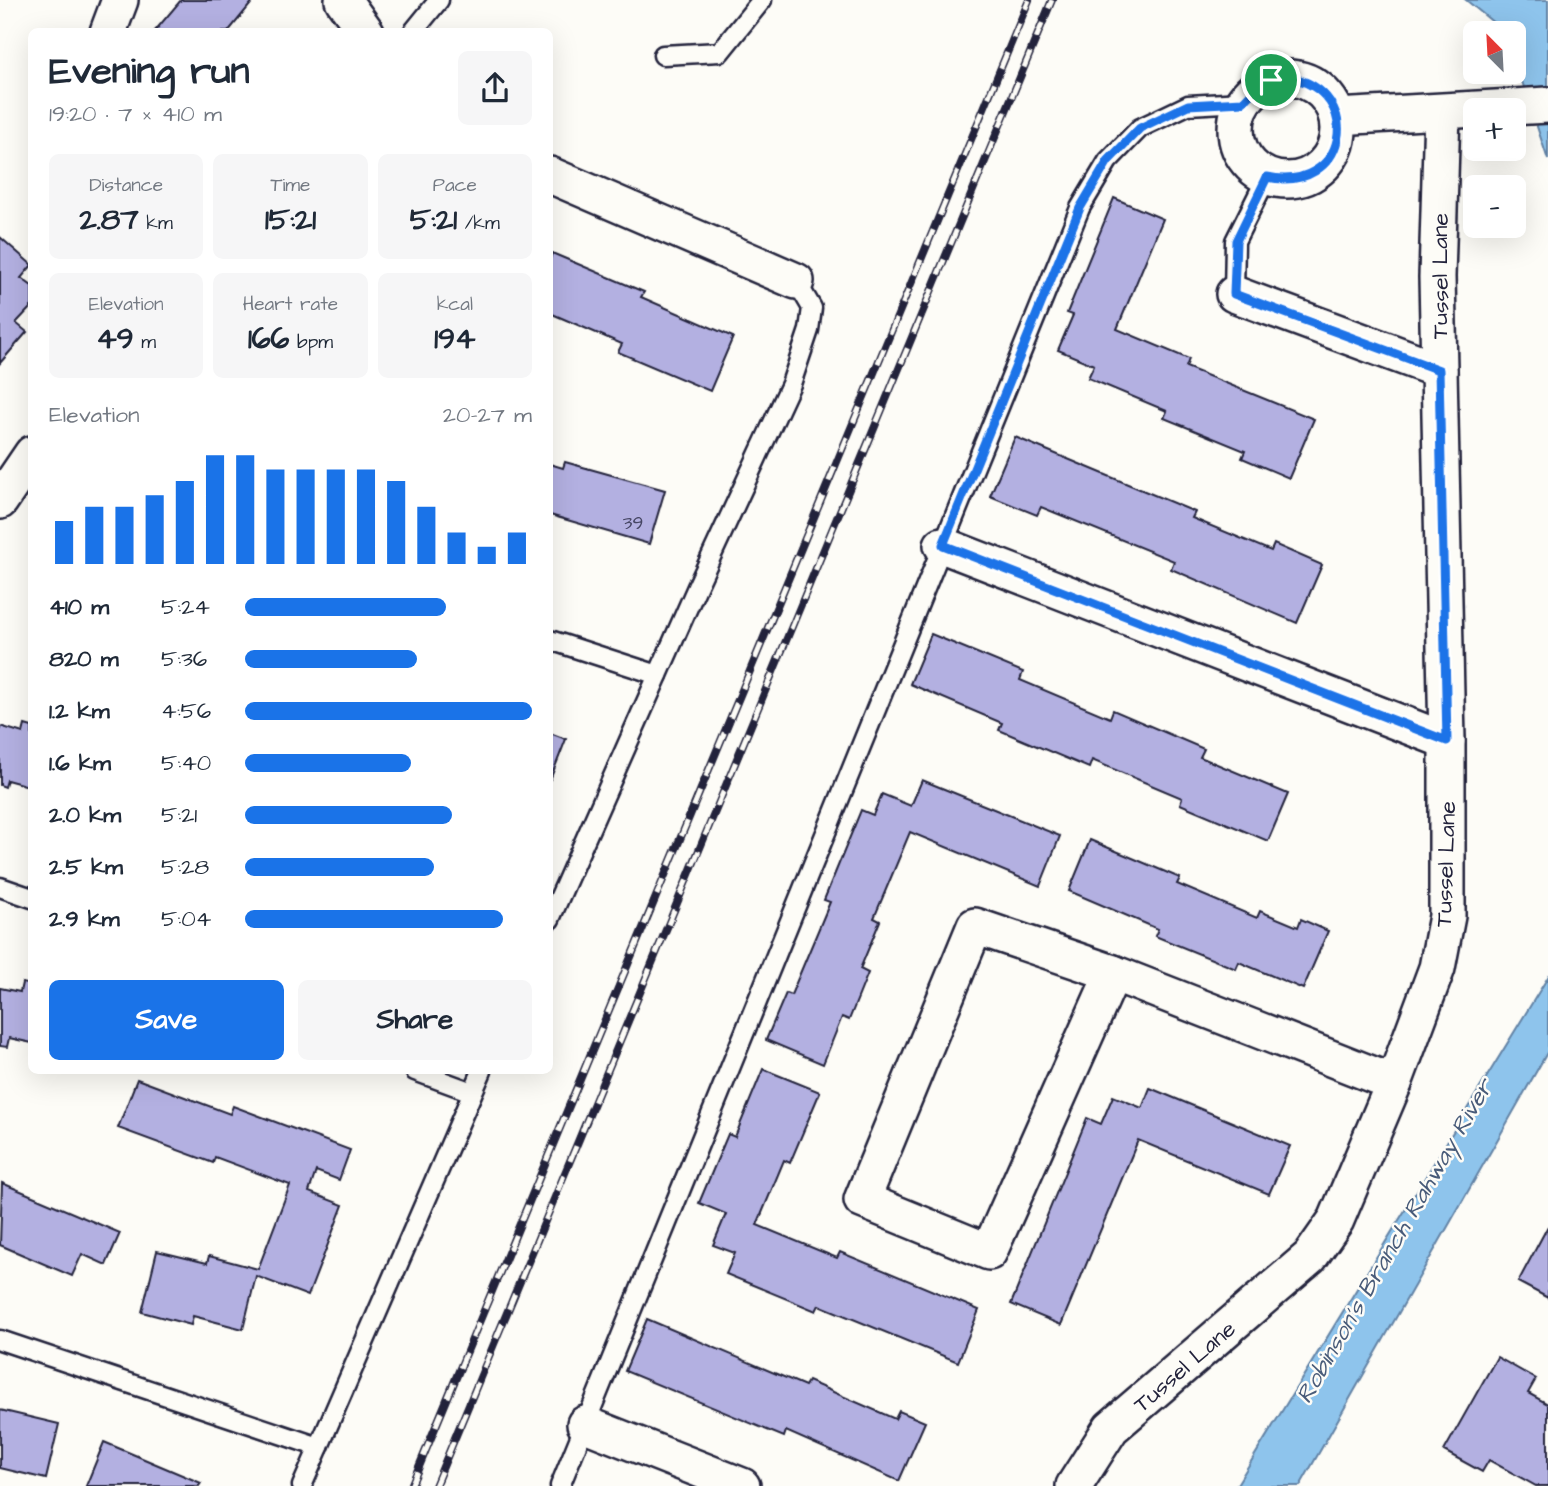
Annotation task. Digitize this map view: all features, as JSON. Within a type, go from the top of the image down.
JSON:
[{"type":"street","points":[[110,28],[120,0]]},
{"type":"street","points":[[343,0],[363,28]]},
{"type":"street","points":[[1289,77],[1306,81],[1321,90],[1331,102],[1337,117],[1339,132],[1336,147],[1328,161],[1317,172],[1303,178],[1285,181],[1267,177],[1252,167],[1241,154],[1236,136],[1236,118],[1243,102],[1263,84],[1289,77]]},
{"type":"street","points":[[1337,117],[1533,107]]},
{"type":"street","name":"Tussel Lane","points":[[1074,1486],[1111,1429],[1310,1257],[1336,1220],[1394,1083],[1437,968],[1447,916],[1447,741],[1437,277],[1441,112]]},
{"type":"street","points":[[553,176],[796,281]]},
{"type":"street","points":[[1234,294],[1439,370]]},
{"type":"street","points":[[0,501],[28,460]]},
{"type":"street","points":[[943,545],[1447,741]]},
{"type":"street","points":[[1113,972],[989,1252],[862,1200],[975,926],[1113,972],[1394,1083]]},
{"type":"street","points":[[585,1424],[742,1486]]},
{"type":"lane","points":[[415,28],[439,0]]},
{"type":"lane","points":[[663,55],[720,52],[762,0]]},
{"type":"lane","points":[[560,1486],[1080,208],[1108,161],[1140,128],[1188,105],[1243,102]]},
{"type":"lane","points":[[1234,294],[1236,241],[1267,177]]},
{"type":"lane","points":[[553,912],[791,384],[809,330],[812,308],[796,281]]},
{"type":"lane","points":[[553,641],[658,675]]},
{"type":"lane","points":[[0,887],[28,897]]},
{"type":"lane","points":[[423,1074],[472,1092]]},
{"type":"lane","points":[[302,1486],[481,1074]]},
{"type":"lane","points":[[0,1340],[319,1447]]},
{"type":"water","points":[[1466,0],[1548,0],[1548,160],[1523,84],[1526,84],[1526,21],[1491,21]]},
{"type":"water","name":"Robinson's Branch Rahway River","points":[[1548,977],[1548,1051],[1300,1486],[1236,1486]]},
{"type":"building","points":[[181,0],[254,0],[231,28],[157,28]]},
{"type":"building","points":[[1114,198],[1163,219],[1117,329],[1189,359],[1186,367],[1314,419],[1289,478],[1242,458],[1245,451],[1164,418],[1167,411],[1088,378],[1094,365],[1058,350],[1073,315],[1067,313]]},
{"type":"building","points":[[0,237],[28,262],[28,270],[21,278],[28,283],[28,310],[16,323],[27,332],[0,363]]},
{"type":"building","points":[[553,253],[644,292],[641,297],[733,337],[710,391],[618,352],[622,344],[553,314]]},
{"type":"building","points":[[1015,437],[1195,512],[1192,518],[1271,551],[1274,544],[1322,565],[1297,623],[1171,569],[1174,561],[1041,507],[1037,515],[990,496]]},
{"type":"building","points":[[565,462],[665,490],[649,544],[553,516],[553,465],[563,468]]},
{"type":"building","points":[[931,634],[1023,672],[1020,680],[1110,718],[1113,710],[1204,749],[1200,757],[1288,794],[1268,841],[1180,804],[1182,798],[1092,760],[1089,768],[999,730],[1002,723],[910,684]]},
{"type":"building","points":[[25,725],[28,726],[28,786],[7,780],[5,787],[0,785],[0,726],[23,733]]},
{"type":"building","points":[[553,734],[566,739],[553,772]]},
{"type":"building","points":[[922,780],[1060,836],[1040,886],[910,832],[874,918],[880,921],[860,969],[868,973],[849,1020],[842,1017],[823,1064],[766,1040],[786,993],[791,995],[830,902],[824,900],[861,810],[873,815],[882,794],[911,806]]},
{"type":"building","points":[[1090,840],[1180,878],[1177,884],[1257,918],[1260,911],[1298,927],[1301,919],[1328,931],[1303,989],[1239,962],[1236,969],[1155,936],[1158,929],[1069,891]]},
{"type":"building","points":[[22,983],[28,984],[28,1042],[9,1038],[7,1047],[0,1046],[0,988],[20,992]]},
{"type":"building","points":[[763,1069],[820,1092],[790,1163],[784,1160],[757,1225],[837,1258],[840,1252],[979,1310],[958,1362],[819,1305],[816,1311],[726,1274],[735,1253],[713,1245],[726,1214],[699,1203],[728,1134],[735,1137]]},
{"type":"building","points":[[137,1079],[230,1114],[233,1106],[350,1150],[339,1180],[316,1171],[309,1192],[343,1205],[308,1296],[256,1276],[243,1329],[193,1316],[191,1325],[142,1312],[157,1251],[207,1263],[209,1256],[258,1269],[290,1185],[215,1157],[213,1163],[118,1128]]},
{"type":"building","points":[[1150,1088],[1290,1146],[1269,1194],[1138,1140],[1061,1325],[1011,1304],[1087,1118],[1101,1124],[1113,1096],[1142,1108]]},
{"type":"building","points":[[2,1183],[120,1233],[106,1265],[82,1254],[72,1276],[0,1245]]},
{"type":"building","points":[[1548,1226],[1548,1298],[1518,1282]]},
{"type":"building","points":[[647,1319],[805,1386],[808,1381],[895,1419],[899,1411],[925,1422],[899,1481],[786,1431],[784,1437],[625,1371]]},
{"type":"building","points":[[1497,1357],[1536,1379],[1528,1393],[1548,1404],[1548,1486],[1536,1486],[1489,1460],[1482,1472],[1444,1451]]},
{"type":"building","points":[[0,1410],[59,1424],[46,1479],[0,1468]]},
{"type":"building","points":[[104,1442],[201,1483],[199,1486],[86,1486]]},
{"type":"railway","points":[[411,1486],[1029,0]]},
{"type":"railway","points":[[435,1486],[1052,0]]},
{"type":"route","points":[[1289,77],[1306,81],[1321,90],[1331,102],[1339,132],[1336,147],[1328,161],[1317,172],[1285,181],[1267,177],[1236,241],[1234,294],[1439,370],[1447,741],[943,545],[1080,208],[1108,161],[1140,128],[1188,105],[1243,102],[1255,88],[1271,80],[1289,77]]}]
